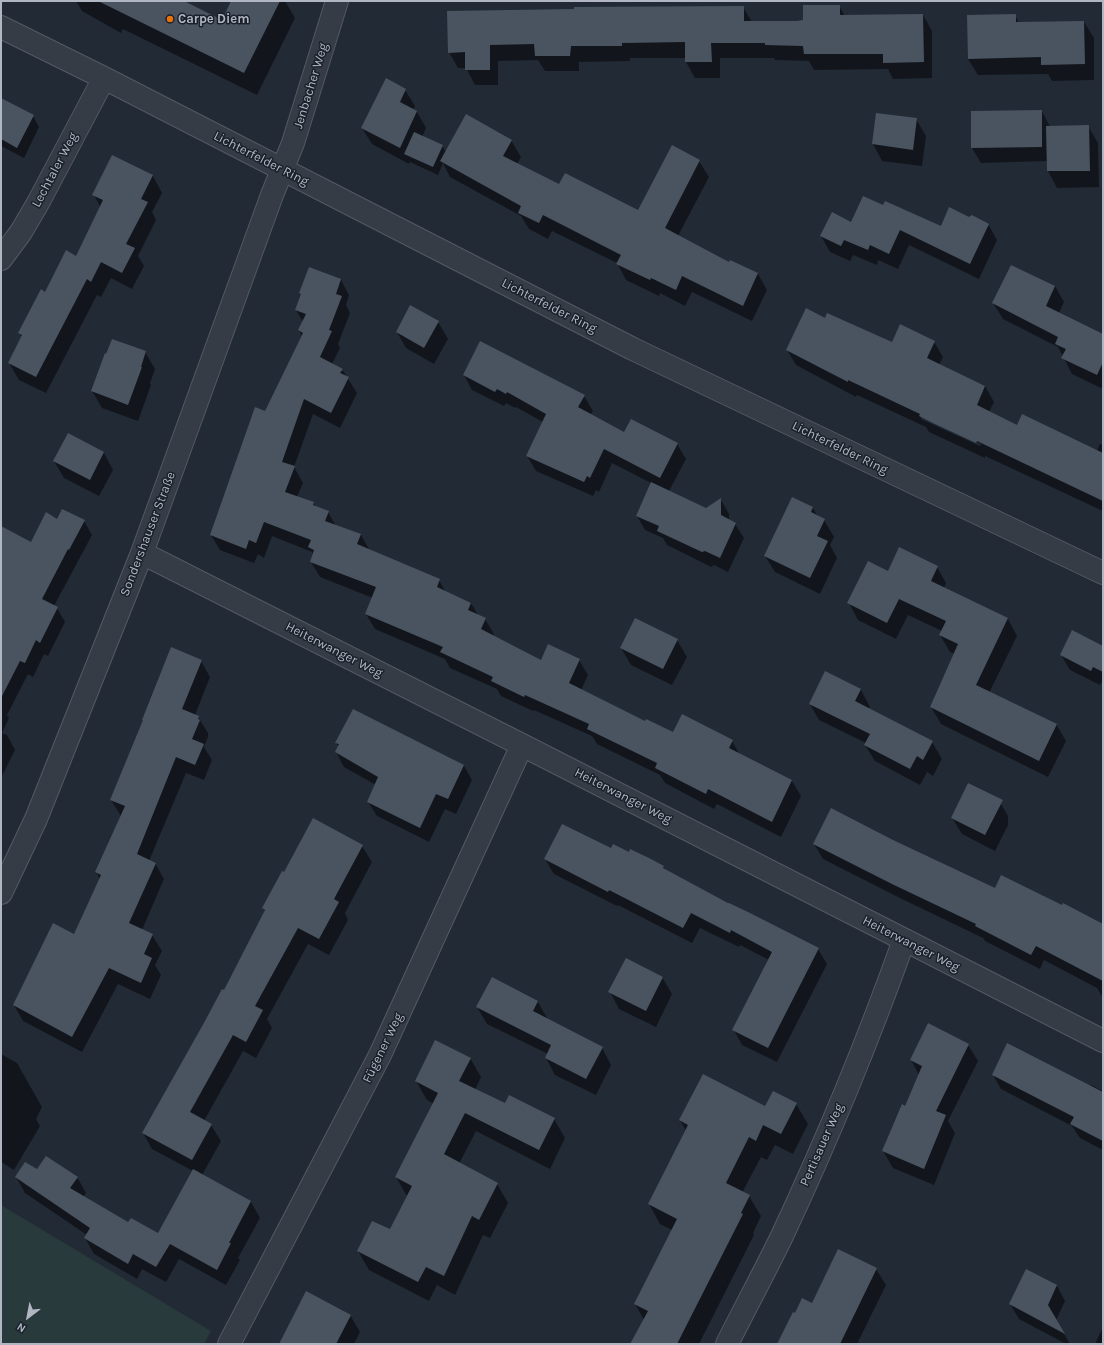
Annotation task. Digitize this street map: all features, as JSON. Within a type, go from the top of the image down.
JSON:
[{"type":"street","name":"Jenbacher Weg","points":[[282,170],[293,143],[337,1]]},
{"type":"street","name":"Lichterfelder Ring","points":[[1,27],[104,78],[633,349],[1103,574]]},
{"type":"street","name":"Lechtaler Weg","points":[[1,259],[21,232],[38,203],[104,78]]},
{"type":"street","name":"Sondershauser Straße","points":[[1,893],[36,819],[142,554],[282,170]]},
{"type":"street","name":"Heiterwanger Weg","points":[[142,554],[522,745],[1103,1041]]},
{"type":"street","name":"Fügener Weg","points":[[229,1344],[380,1055],[522,745]]},
{"type":"street","name":"Pertisauer Weg","points":[[727,1344],[781,1236],[832,1122],[860,1055],[904,940]]},
{"type":"shaded area","points":[[1,1205],[211,1331],[204,1344],[1,1344]]},
{"type":"building","points":[[98,1],[184,1],[222,20],[231,1],[280,1],[244,73]]},
{"type":"building","points":[[803,5],[840,5],[840,15],[923,14],[924,62],[883,63],[883,54],[804,54],[803,46],[765,45],[765,43],[711,43],[712,62],[685,62],[685,42],[622,43],[622,46],[571,46],[570,56],[535,56],[534,44],[490,45],[490,70],[465,70],[465,52],[448,53],[447,11],[574,9],[574,7],[744,6],[744,21],[797,21],[803,20]]},
{"type":"building","points":[[1016,14],[1016,22],[1084,21],[1085,64],[1041,65],[1041,57],[968,59],[967,15]]},
{"type":"building","points":[[386,78],[406,89],[400,102],[417,111],[400,148],[361,128]]},
{"type":"building","points":[[1,98],[34,115],[17,148],[1,139]]},
{"type":"building","points":[[1042,110],[1042,147],[971,148],[971,111]]},
{"type":"building","points":[[876,113],[917,118],[913,150],[872,144]]},
{"type":"building","points":[[466,114],[512,140],[503,156],[559,184],[565,173],[638,210],[672,145],[700,160],[665,228],[729,262],[730,260],[758,273],[743,306],[682,276],[676,290],[616,264],[621,255],[543,215],[539,223],[518,213],[521,206],[440,161]]},
{"type":"building","points":[[1089,125],[1090,171],[1047,171],[1046,126]]},
{"type":"building","points":[[414,132],[443,145],[433,167],[404,154]]},
{"type":"building","points":[[112,155],[153,175],[141,199],[148,202],[126,244],[135,248],[122,273],[101,262],[91,282],[87,279],[36,377],[8,363],[22,335],[18,333],[41,289],[45,292],[66,250],[76,256],[103,200],[92,195]]},
{"type":"building","points":[[863,196],[883,205],[885,201],[941,226],[949,207],[969,217],[972,215],[989,224],[970,264],[900,230],[889,254],[870,245],[868,250],[844,240],[841,246],[820,236],[832,212],[851,222]]},
{"type":"building","points":[[1011,265],[1055,286],[1046,306],[1103,334],[1103,362],[1097,375],[1061,358],[1066,349],[1055,344],[1058,337],[992,303]]},
{"type":"building","points":[[309,267],[341,279],[336,294],[342,296],[329,330],[332,331],[320,357],[343,369],[340,373],[349,377],[331,413],[304,399],[282,462],[295,466],[285,492],[314,502],[313,505],[329,511],[325,521],[361,534],[357,544],[440,579],[437,587],[471,603],[468,610],[486,618],[481,629],[541,660],[548,644],[580,659],[569,683],[645,721],[646,719],[673,732],[682,714],[733,740],[729,748],[792,780],[772,822],[708,789],[706,794],[655,768],[657,763],[587,729],[589,724],[525,695],[524,697],[491,681],[493,677],[440,652],[443,647],[365,614],[376,587],[310,562],[314,550],[308,547],[311,540],[264,522],[256,543],[249,540],[246,549],[210,535],[255,407],[265,411],[303,333],[298,330],[306,314],[295,310],[301,294],[299,293]]},
{"type":"building","points":[[410,305],[439,321],[424,348],[396,332]]},
{"type":"building","points":[[806,308],[825,318],[827,313],[892,342],[900,324],[935,341],[927,358],[985,386],[977,405],[1017,425],[1022,414],[1103,453],[1103,501],[977,441],[976,443],[935,424],[919,416],[920,414],[848,380],[848,382],[786,350]]},
{"type":"building","points":[[112,339],[146,351],[142,367],[128,405],[91,391],[105,353],[106,354]]},
{"type":"building","points":[[480,341],[585,395],[578,407],[624,432],[631,419],[678,443],[660,478],[604,449],[590,478],[587,476],[584,482],[526,456],[546,414],[507,392],[506,394],[497,389],[495,392],[463,375]]},
{"type":"building","points":[[68,433],[104,452],[90,480],[53,461]]},
{"type":"building","points":[[651,482],[706,508],[721,498],[721,515],[736,523],[720,558],[705,551],[702,552],[657,531],[659,526],[636,516]]},
{"type":"building","points":[[792,497],[813,507],[811,512],[825,519],[817,536],[828,541],[810,578],[764,556]]},
{"type":"building","points":[[62,509],[85,520],[42,599],[58,607],[40,643],[36,640],[25,663],[20,661],[1,698],[1,526],[31,542],[46,512],[57,519]]},
{"type":"building","points":[[899,547],[938,566],[931,581],[1008,618],[976,685],[1057,724],[1039,761],[930,707],[958,644],[939,635],[946,621],[899,599],[887,623],[847,603],[868,561],[888,571]]},
{"type":"building","points":[[635,618],[678,639],[663,669],[620,648]]},
{"type":"building","points":[[1072,630],[1103,646],[1103,672],[1093,667],[1091,671],[1060,655]]},
{"type":"building","points":[[171,647],[202,660],[182,709],[199,716],[198,719],[200,720],[192,739],[204,744],[195,765],[176,757],[137,854],[156,863],[129,923],[153,934],[144,954],[152,958],[141,983],[109,968],[72,1037],[13,1005],[53,923],[74,934],[101,875],[95,872],[125,806],[110,800]]},
{"type":"building","points":[[825,671],[861,689],[855,701],[933,741],[923,760],[917,756],[910,769],[864,745],[870,734],[809,704]]},
{"type":"building","points":[[353,709],[464,765],[448,799],[436,794],[420,828],[367,802],[378,777],[335,752],[339,744],[335,743]]},
{"type":"building","points":[[968,783],[1003,800],[985,835],[951,818]]},
{"type":"building","points":[[831,808],[893,840],[995,888],[1001,875],[1062,905],[1063,903],[1103,924],[1103,981],[1036,946],[1031,955],[975,926],[976,924],[813,844]]},
{"type":"building","points":[[313,818],[363,845],[334,899],[339,902],[319,939],[298,928],[255,1006],[263,1010],[246,1042],[233,1035],[190,1112],[212,1124],[192,1160],[142,1133],[222,989],[224,990],[265,910],[262,908],[282,871],[284,872]]},
{"type":"building","points":[[562,824],[611,848],[613,844],[629,852],[630,849],[649,858],[664,866],[663,868],[728,903],[819,948],[768,1048],[732,1030],[772,952],[731,930],[730,933],[691,913],[683,928],[544,859]]},
{"type":"building","points":[[626,958],[663,977],[646,1011],[608,992]]},
{"type":"building","points":[[492,977],[538,1001],[533,1011],[603,1047],[586,1079],[545,1058],[551,1045],[476,1007]]},
{"type":"building","points":[[928,1023],[969,1044],[936,1111],[946,1115],[924,1169],[882,1151],[902,1104],[905,1106],[922,1066],[910,1060]]},
{"type":"building","points":[[435,1040],[471,1058],[459,1081],[505,1103],[509,1095],[555,1118],[539,1150],[465,1113],[444,1154],[498,1183],[479,1220],[472,1216],[444,1276],[426,1267],[418,1282],[357,1251],[372,1221],[390,1229],[412,1186],[395,1177],[438,1093],[415,1081]]},
{"type":"building","points":[[1007,1043],[1103,1092],[1103,1141],[1070,1124],[1074,1117],[992,1075]]},
{"type":"building","points":[[703,1074],[765,1106],[773,1091],[797,1103],[781,1134],[763,1125],[756,1141],[749,1137],[726,1183],[750,1195],[741,1213],[743,1214],[677,1344],[630,1344],[648,1311],[634,1304],[677,1219],[648,1204],[688,1125],[679,1120]]},
{"type":"building","points":[[46,1156],[78,1177],[70,1188],[128,1222],[131,1218],[158,1233],[193,1169],[251,1201],[217,1270],[170,1244],[156,1267],[133,1254],[128,1264],[84,1238],[90,1228],[15,1177],[25,1162],[37,1169]]},
{"type":"building","points":[[838,1249],[877,1268],[840,1344],[777,1344],[793,1312],[795,1313],[802,1298],[812,1303]]},
{"type":"building","points":[[1026,1269],[1057,1285],[1048,1305],[1065,1334],[1009,1304]]},
{"type":"building","points":[[306,1291],[351,1315],[336,1344],[279,1344]]},
{"type":"place","name":"Carpe Diem","points":[[170,19]]}]
